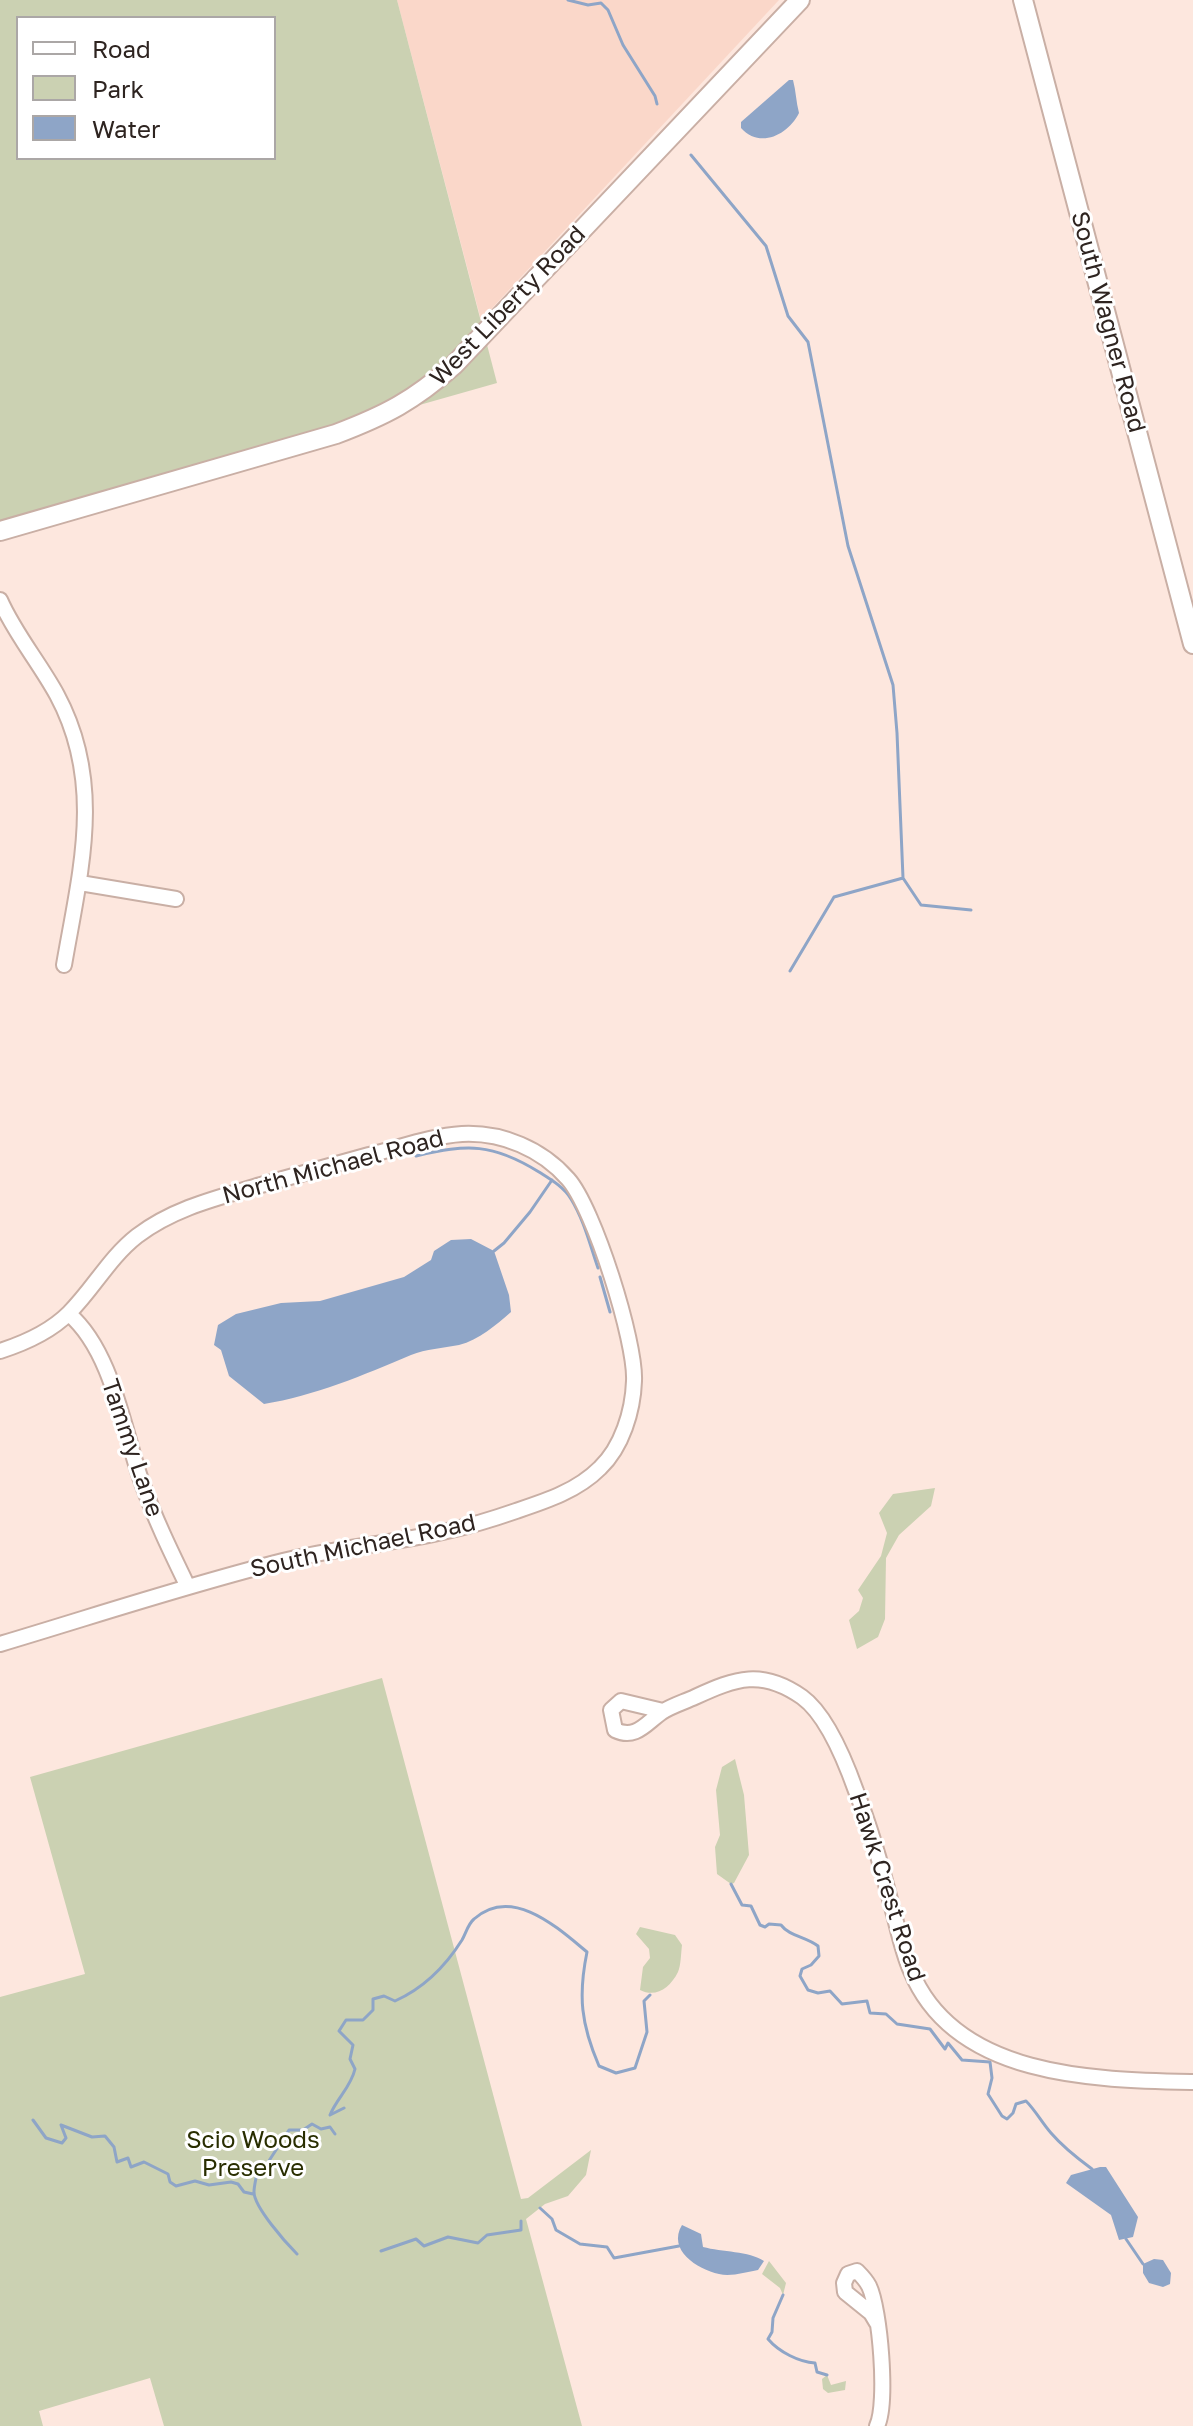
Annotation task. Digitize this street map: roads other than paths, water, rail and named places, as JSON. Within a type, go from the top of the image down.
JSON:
[{"type":"main road","name":"West Liberty Road","points":[[0,531],[336,434],[373,420],[422,393],[454,365],[800,0]]},
{"type":"main road","name":"South Wagner Road","points":[[1023,0],[1193,644]]},
{"type":"street","points":[[0,600],[57,695],[76,746],[84,782],[86,823],[80,883],[64,965]]},
{"type":"street","points":[[80,883],[176,899]]},
{"type":"street","name":"North Michael Road","points":[[0,1351],[35,1338],[69,1314],[117,1254],[155,1223],[175,1212],[441,1136],[483,1134],[505,1139],[541,1155],[576,1190],[596,1229],[631,1354]]},
{"type":"street","name":"Tammy Lane","points":[[69,1314],[79,1322],[90,1339],[115,1394],[146,1494],[188,1587]]},
{"type":"street","name":"South Michael Road","points":[[0,1644],[306,1555],[451,1531],[565,1492],[602,1467],[620,1441],[634,1383],[631,1354]]},
{"type":"street","name":"Hawk Crest Road","points":[[663,1711],[709,1690],[746,1678],[785,1686],[806,1700],[823,1719],[852,1779],[872,1834],[910,1969],[933,2009],[955,2031],[981,2048],[1027,2065],[1094,2076],[1193,2082]]},
{"type":"street","points":[[877,2323],[883,2390],[877,2426]]},
{"type":"water","points":[[789,80],[793,80],[799,113],[788,128],[773,137],[757,138],[741,128],[741,122]]},
{"type":"water","points":[[471,1239],[494,1251],[509,1295],[511,1312],[480,1336],[459,1345],[417,1353],[320,1390],[264,1404],[229,1376],[221,1350],[214,1345],[218,1325],[236,1314],[281,1303],[320,1301],[404,1277],[431,1260],[434,1251],[451,1240]]},
{"type":"water","points":[[1106,2167],[1138,2217],[1133,2237],[1119,2240],[1111,2215],[1066,2183],[1071,2175]]},
{"type":"water","points":[[682,2225],[701,2234],[703,2247],[743,2253],[764,2261],[758,2270],[733,2275],[702,2268],[681,2250],[678,2234]]},
{"type":"water","points":[[1154,2259],[1163,2260],[1171,2273],[1170,2284],[1163,2287],[1149,2283],[1143,2273],[1143,2264]]},
{"type":"waterway","points":[[568,0],[588,5],[601,3],[608,10],[623,45],[657,104]]},
{"type":"waterway","points":[[691,155],[766,246],[788,316],[808,342],[848,546],[893,685],[903,878],[834,897],[790,971]]},
{"type":"waterway","points":[[903,878],[921,905],[971,910]]},
{"type":"waterway","points":[[416,1156],[451,1149],[479,1149],[507,1156],[539,1172],[561,1187],[571,1199],[598,1268]]},
{"type":"waterway","points":[[494,1251],[530,1212],[552,1180]]},
{"type":"waterway","points":[[600,1277],[610,1312]]},
{"type":"waterway","points":[[731,1884],[742,1905],[751,1906],[760,1925],[781,1925],[818,1946],[819,1956],[802,1969],[800,1976],[808,1990],[818,1993],[830,1991],[842,2004],[867,2001],[870,2013],[886,2014],[897,2024],[930,2029],[945,2049],[948,2043],[962,2060],[990,2062],[992,2078],[988,2094],[1002,2116],[1007,2119],[1016,2104],[1026,2101],[1056,2138],[1092,2169]]},
{"type":"waterway","points":[[344,2108],[330,2115],[355,2069],[350,2059],[353,2045],[339,2031],[346,2020],[363,2020],[373,2010],[373,1999],[384,1996],[395,2001],[424,1983],[448,1959],[472,1921],[489,1910],[504,1906],[534,1914],[587,1952],[583,2010],[588,2037],[599,2066],[616,2073],[635,2068],[647,2032],[644,2001],[650,1995]]},
{"type":"waterway","points":[[33,2120],[46,2138],[62,2143],[66,2138],[61,2125],[92,2137],[105,2136],[114,2147],[117,2162],[128,2158],[131,2167],[144,2162],[168,2174],[170,2182],[176,2186],[195,2181],[209,2185],[231,2182],[238,2184],[244,2192],[253,2194]]},
{"type":"waterway","points":[[297,2254],[271,2224],[255,2199],[257,2173],[263,2170],[289,2130],[303,2130],[312,2124],[321,2129],[330,2127],[335,2134]]},
{"type":"waterway","points":[[540,2208],[552,2219],[556,2230],[580,2244],[607,2247],[614,2258],[679,2246]]},
{"type":"waterway","points":[[381,2251],[416,2239],[424,2246],[448,2237],[478,2243],[487,2235],[521,2230],[521,2221]]},
{"type":"waterway","points":[[1126,2239],[1143,2264]]},
{"type":"waterway","points":[[783,2295],[768,2339],[790,2356],[815,2363],[817,2372],[827,2375]]},
{"type":"park label","name":"Scio Woods Preserve","points":[[253,2154]]}]
